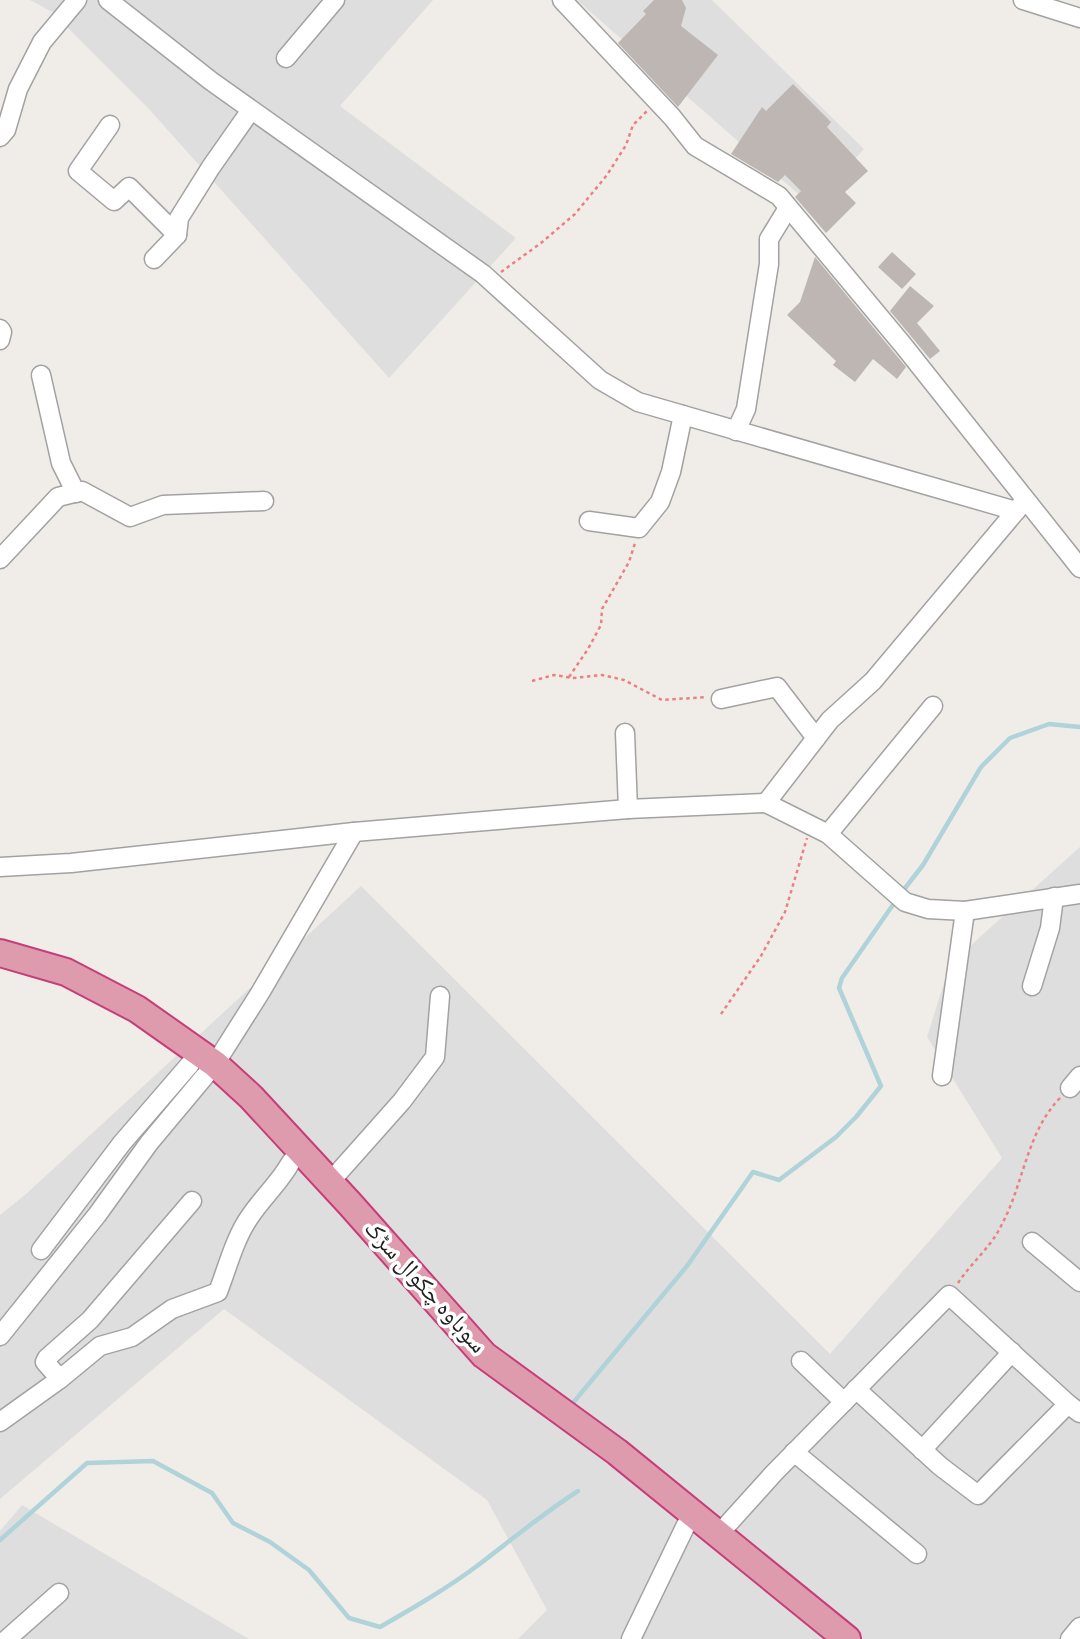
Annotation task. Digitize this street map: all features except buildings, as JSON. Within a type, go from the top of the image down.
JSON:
[{"type":"highway","name":"سوہاوہ چکوال سڑک","points":[[0,953],[66,972],[137,1009],[204,1067],[251,1097],[484,1355],[617,1452],[848,1639]]},
{"type":"highway","points":[[0,970],[59,989],[130,1024],[204,1067],[292,1162],[468,1362],[549,1425],[612,1464],[826,1639]]},
{"type":"street","points":[[0,137],[6,130],[18,89],[42,42],[77,0]]},
{"type":"street","points":[[108,0],[211,81],[490,280],[600,380],[638,402],[736,431],[1021,505]]},
{"type":"street","points":[[286,58],[335,0]]},
{"type":"street","points":[[562,0],[695,146],[779,197],[903,345],[1021,505],[1080,568]]},
{"type":"street","points":[[1023,0],[1080,18]]},
{"type":"street","points":[[154,259],[177,235],[179,218],[251,110]]},
{"type":"street","points":[[110,125],[78,171],[114,201],[129,187],[177,235]]},
{"type":"street","points":[[736,431],[746,409],[769,264],[768,239],[788,208]]},
{"type":"street","points":[[0,329],[0,340]]},
{"type":"street","points":[[41,375],[61,463],[76,493]]},
{"type":"street","points":[[589,521],[639,528],[660,502],[671,472],[683,415]]},
{"type":"street","points":[[0,559],[58,498],[82,491],[130,517],[163,505],[264,500]]},
{"type":"street","points":[[766,803],[830,720],[873,681],[1021,505]]},
{"type":"street","points":[[721,699],[777,687],[816,738]]},
{"type":"street","points":[[828,834],[933,706]]},
{"type":"street","points":[[625,733],[628,809]]},
{"type":"street","points":[[0,867],[71,863],[354,832],[628,809],[766,803],[828,834],[899,897],[928,909],[965,911],[1080,894]]},
{"type":"street","points":[[0,1336],[97,1215],[261,993],[354,832]]},
{"type":"street","points":[[1032,986],[1050,928],[1054,897]]},
{"type":"street","points":[[942,1076],[965,911]]},
{"type":"street","points":[[330,1182],[402,1101],[435,1057],[440,996]]},
{"type":"street","points":[[41,1250],[122,1143],[204,1067]]},
{"type":"street","points":[[0,1422],[100,1346],[132,1336],[172,1309],[218,1292],[250,1215],[280,1181],[292,1162]]},
{"type":"street","points":[[60,1379],[45,1362],[47,1357],[90,1320],[192,1201]]},
{"type":"street","points":[[1032,1242],[1080,1282]]},
{"type":"street","points":[[718,1535],[794,1452],[850,1395],[949,1296],[1074,1408],[978,1495],[850,1395],[801,1361]]},
{"type":"street","points":[[922,1450],[1012,1352]]},
{"type":"street","points":[[794,1452],[917,1554]]},
{"type":"street","points":[[631,1639],[686,1525]]},
{"type":"street","points":[[6,1639],[59,1593]]},
{"type":"street","points":[[1070,1639],[1080,1628]]},
{"type":"path","points":[[490,280],[575,214],[607,175],[626,145],[633,125],[657,102]]},
{"type":"path","points":[[569,677],[589,649],[601,625],[602,610],[629,562],[639,528]]},
{"type":"path","points":[[532,681],[554,675],[602,675],[624,680],[662,700],[701,696],[721,699]]},
{"type":"path","points":[[721,1014],[761,956],[785,912],[811,825]]},
{"type":"path","points":[[949,1296],[1000,1228],[1018,1189],[1026,1155],[1049,1109],[1075,1082]]},
{"type":"shaded area","points":[[30,0],[433,0],[340,106],[516,238],[389,378],[149,109],[52,12]]},
{"type":"shaded area","points":[[577,0],[712,0],[864,149],[812,206]]},
{"type":"shaded area","points":[[1080,847],[1080,1639],[518,1639],[547,1610],[487,1500],[224,1309],[0,1499],[0,1215],[361,886],[830,1354],[1002,1158],[927,1037],[950,964]]},
{"type":"shaded area","points":[[22,1505],[249,1639],[0,1639],[0,1531]]},
{"type":"waterway","points":[[902,892],[923,865],[981,767],[1010,738],[1049,724],[1080,727]]},
{"type":"waterway","points":[[572,1404],[687,1266],[753,1172],[779,1180],[836,1137],[881,1086],[839,988],[842,978],[897,899]]},
{"type":"waterway","points":[[0,1540],[87,1463],[153,1461],[212,1493],[233,1523],[270,1542],[309,1570],[349,1618],[380,1627],[465,1574],[578,1491]]}]
